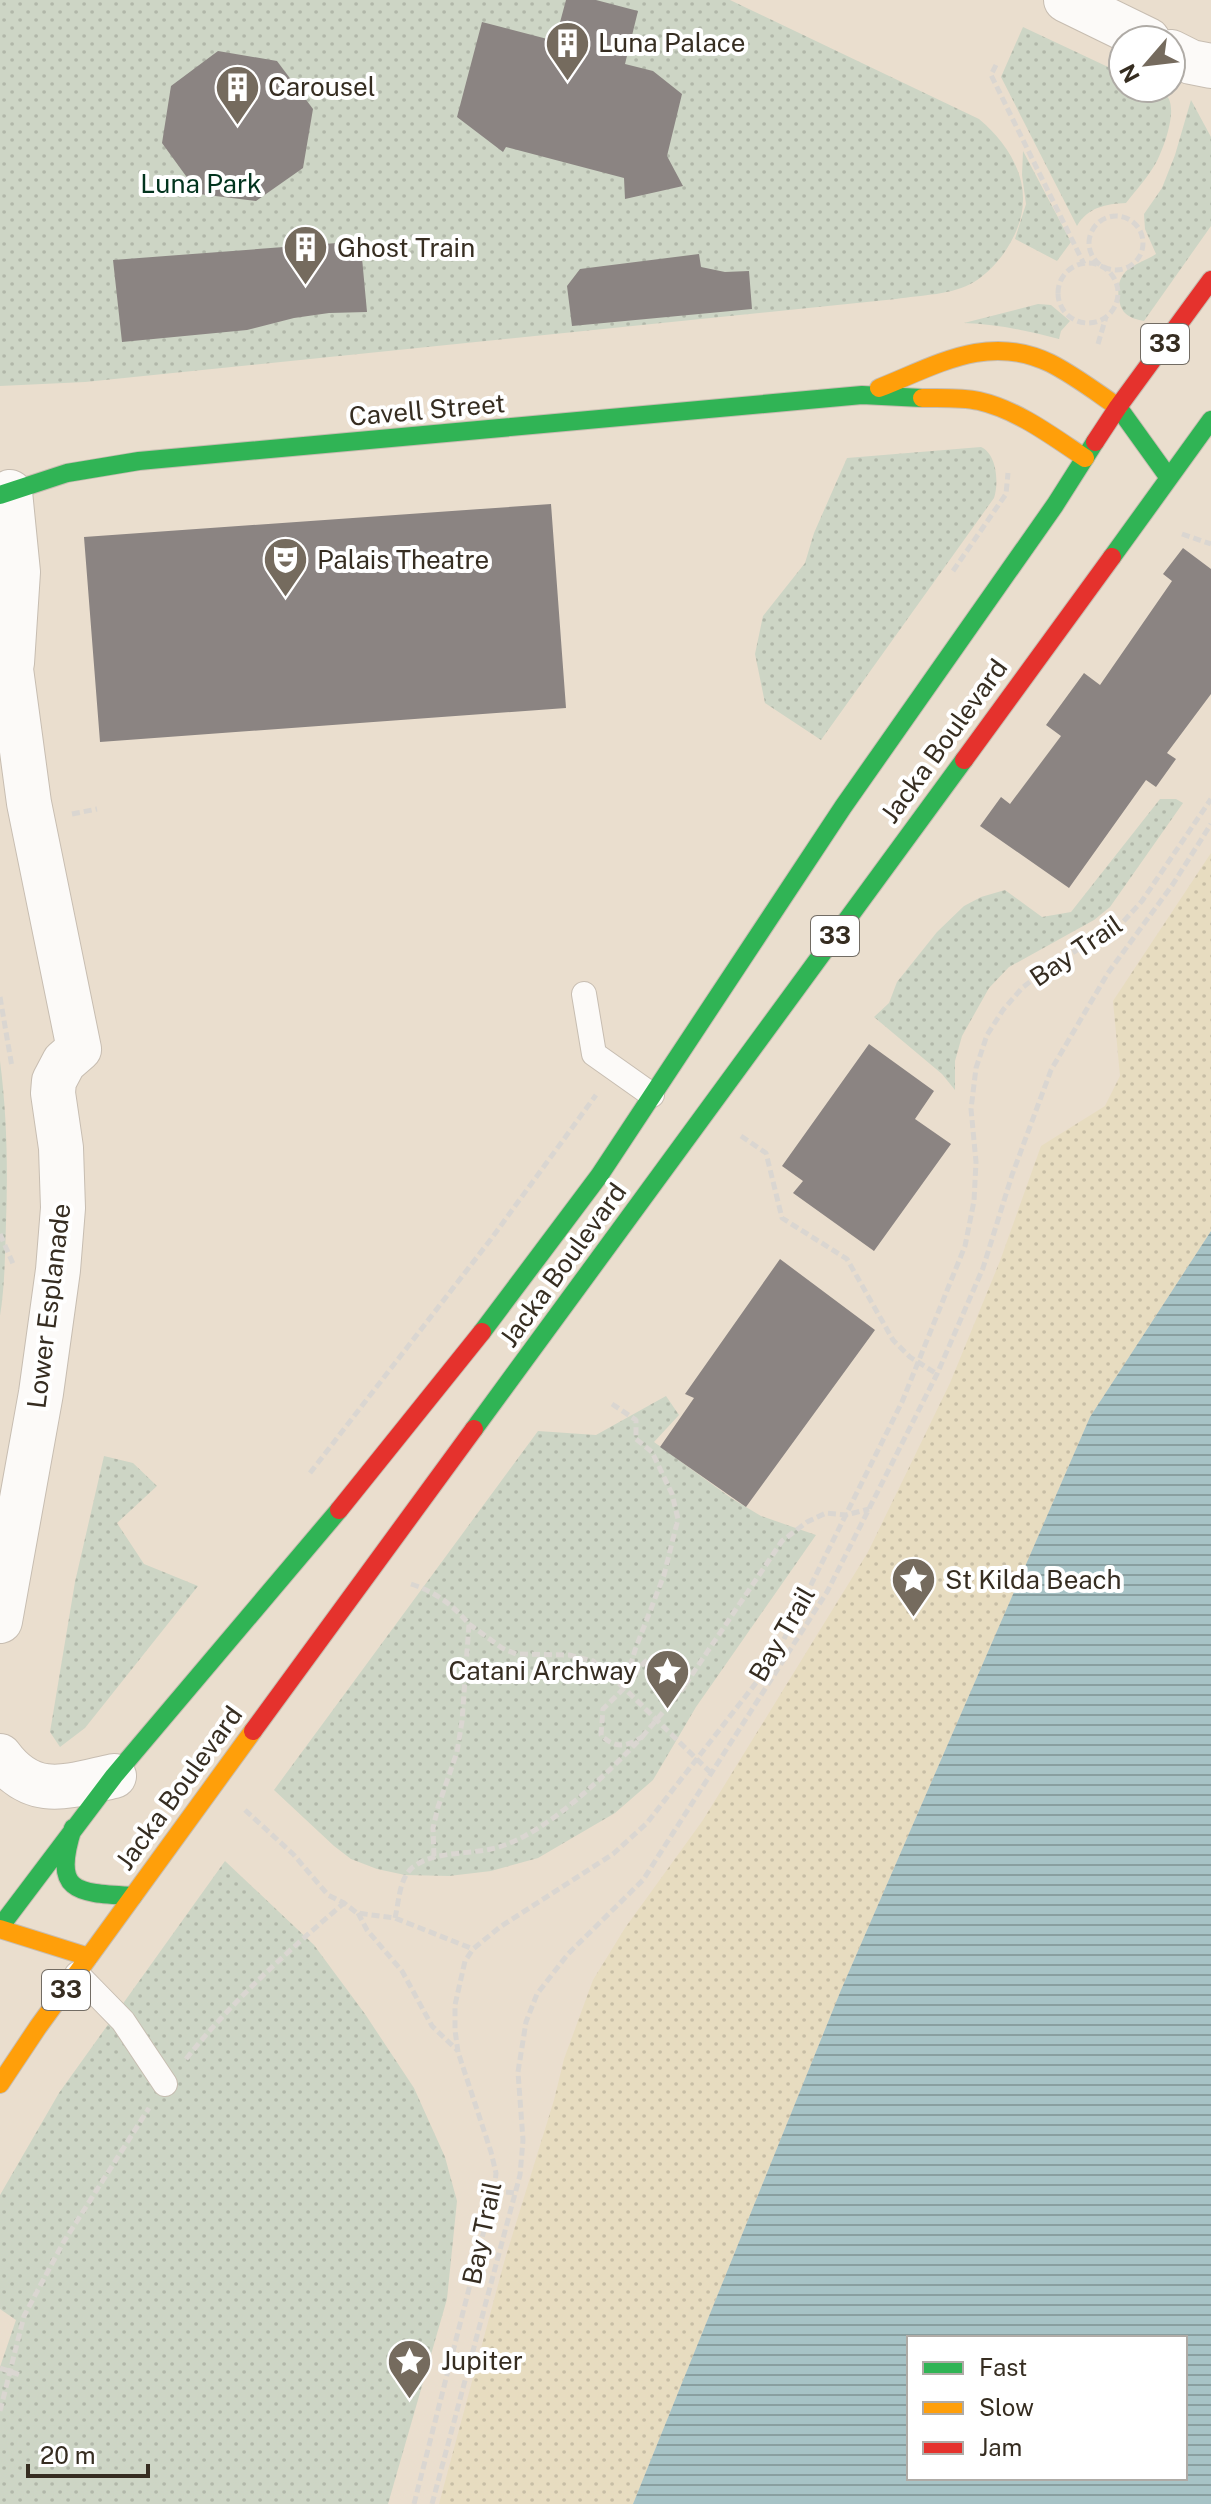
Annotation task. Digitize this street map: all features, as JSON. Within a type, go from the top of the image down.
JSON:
[{"type":"main road","name":"33","points":[[1092,460],[1118,407],[1211,280]]},
{"type":"main road","name":"Cavell Street","points":[[862,395],[973,352],[1008,350],[1025,353],[1051,364],[1118,407]]},
{"type":"main road","name":"Cavell Street","points":[[5,493],[67,473],[139,461],[862,395],[976,400],[992,404],[1022,416],[1092,460]]},
{"type":"main road","points":[[1118,407],[1169,478]]},
{"type":"main road","name":"33","points":[[1169,478],[1211,420]]},
{"type":"main road","name":"Jacka Boulevard","points":[[0,1928],[114,1776],[444,1382],[554,1238],[828,829],[1055,505],[1092,460]]},
{"type":"main road","points":[[1141,471],[1169,478]]},
{"type":"main road","name":"Jacka Boulevard","points":[[0,2084],[133,1896],[1169,478]]},
{"type":"main road","points":[[73,1828],[64,1858],[65,1871],[71,1883],[84,1892],[133,1896]]},
{"type":"main road","points":[[0,1928],[83,1965]]},
{"type":"street","points":[[1066,0],[1115,24]]},
{"type":"street","name":"Lower Esplanade","points":[[0,1621],[41,1393],[58,1270],[63,1208],[54,1086],[60,1068],[79,1049],[29,803],[6,650],[18,572],[5,493]]},
{"type":"street","points":[[0,1756],[16,1775],[42,1787],[63,1787],[114,1776]]},
{"type":"lane","points":[[584,994],[594,1054],[652,1095]]},
{"type":"lane","points":[[83,1965],[165,2084]]},
{"type":"path","points":[[996,65],[991,75],[1084,264]]},
{"type":"path","points":[[1084,264],[1068,270],[1063,277],[1061,303],[1071,317],[1080,321],[1098,321],[1113,310],[1118,292],[1116,283],[1102,265],[1090,250],[1090,235],[1106,218],[1122,217],[1130,220],[1141,233],[1143,241],[1139,257],[1126,268],[1111,269],[1102,265],[1084,264]]},
{"type":"path","points":[[1095,352],[1106,317]]},
{"type":"path","points":[[952,572],[1006,494],[1008,473]]},
{"type":"path","points":[[1178,533],[1211,544]]},
{"type":"path","name":"Bay Trail","points":[[414,2504],[496,2173],[458,2052],[455,2005],[465,1961],[473,1949],[500,1927],[613,1854],[647,1823],[773,1661],[902,1402],[965,1246],[974,1201],[976,1162],[971,1109],[976,1068],[987,1035],[1022,988],[1049,967],[1122,923],[1142,901],[1210,803]]},
{"type":"path","points":[[432,2504],[516,2193],[523,2158],[518,2072],[521,2046],[537,1994],[558,1965],[643,1880],[827,1592],[937,1374],[983,1268],[1012,1175],[1051,1070],[1108,973],[1173,884],[1211,824]]},
{"type":"path","points":[[306,1478],[491,1239],[615,1069]]},
{"type":"path","points":[[741,1136],[766,1153],[782,1218],[847,1259],[893,1340],[910,1357],[937,1374]]},
{"type":"path","points":[[0,1234],[14,1265],[12,1280]]},
{"type":"path","points":[[612,1404],[636,1420],[636,1439],[652,1452],[672,1494],[678,1519],[664,1575],[624,1688]]},
{"type":"path","points":[[395,1918],[405,1875],[413,1867],[434,1857],[503,1846],[532,1831],[590,1787],[642,1737],[685,1686],[782,1541],[807,1522],[826,1513],[846,1515],[869,1509]]},
{"type":"path","points":[[410,1584],[442,1598],[469,1624],[502,1648],[516,1654],[569,1655],[593,1661],[712,1774]]},
{"type":"path","points":[[434,1857],[433,1828],[457,1752],[462,1721],[469,1624]]},
{"type":"path","points":[[642,1737],[628,1745],[609,1743],[601,1735],[603,1709],[647,1660],[656,1656],[665,1656],[674,1661],[681,1669],[685,1686]]},
{"type":"path","points":[[215,1784],[293,1854],[328,1895],[357,1913],[367,1930],[402,1971],[432,2026],[458,2052]]},
{"type":"path","points":[[0,2411],[24,2316],[63,2243],[134,2129],[211,2027],[250,1986],[344,1903]]},
{"type":"path","points":[[357,1913],[395,1918],[473,1949]]},
{"type":"path","points":[[494,2191],[516,2193]]},
{"type":"path","points":[[0,2368],[20,2375]]},
{"type":"green space","name":"Luna Park","points":[[0,0],[730,0],[979,119],[996,135],[1015,164],[1022,186],[1022,210],[1009,246],[993,267],[966,286],[936,294],[85,382],[0,386]]},
{"type":"green space","points":[[1023,27],[1107,66],[1107,104],[1170,104],[1171,117],[1157,161],[1126,203],[1098,208],[1086,215],[1077,226],[1001,77]]},
{"type":"green space","points":[[1191,100],[1211,137],[1211,226],[1144,321],[1139,320],[1122,309],[1119,284],[1129,268],[1156,254],[1145,229],[1144,214],[1162,188]]},
{"type":"green space","points":[[1023,151],[1071,242],[1057,261],[1015,239],[1026,204]]},
{"type":"green space","points":[[1038,304],[1051,305],[1070,321],[1061,331],[1059,339],[1001,326],[964,323]]},
{"type":"green space","points":[[981,447],[993,462],[994,498],[821,740],[765,703],[755,654],[763,616],[805,563],[814,533],[847,458]]},
{"type":"green space","points":[[1160,799],[1176,799],[1183,803],[1110,907],[1094,920],[1009,967],[989,988],[962,1036],[955,1061],[955,1090],[942,1074],[874,1017],[889,1003],[897,982],[937,932],[964,906],[1005,890],[1042,917],[1071,912]]},
{"type":"green space","points":[[0,1061],[6,1121],[7,1182],[0,1316]]},
{"type":"green space","points":[[666,1396],[679,1415],[654,1442],[761,1516],[816,1535],[696,1707],[653,1780],[615,1813],[538,1858],[491,1871],[449,1876],[405,1875],[351,1859],[274,1790],[538,1431],[596,1435]]},
{"type":"green space","points":[[104,1456],[133,1463],[157,1486],[117,1523],[144,1564],[198,1586],[85,1728],[60,1747],[50,1732],[75,1582]]},
{"type":"green space","points":[[225,1861],[314,1945],[365,2014],[414,2088],[445,2157],[457,2201],[447,2299],[388,2504],[0,2504],[0,2367],[16,2320],[0,2309],[0,2195],[59,2093]]},
{"type":"sand","name":"St Kilda Beach","points":[[1211,853],[1211,1231],[1090,1417],[841,1990],[633,2504],[439,2504],[505,2259],[564,2059],[593,1980],[625,1928],[703,1820],[868,1552],[950,1383],[1000,1261],[1041,1146],[1105,1106],[1120,1076],[1113,1001]]},
{"type":"water","points":[[1211,1231],[1211,2504],[633,2504],[841,1990],[1090,1417]]},
{"type":"building","name":"Luna Palace","points":[[566,0],[596,0],[638,11],[625,64],[653,71],[682,94],[667,156],[683,186],[625,199],[624,178],[506,147],[503,152],[457,117],[482,22],[555,41]]},
{"type":"building","name":"Carousel","points":[[218,51],[277,61],[313,109],[303,168],[256,201],[199,194],[162,143],[171,86]]},
{"type":"building","points":[[337,243],[349,245],[362,258],[367,312],[329,313],[247,330],[122,342],[113,260]]},
{"type":"building","points":[[699,254],[701,267],[725,272],[749,271],[752,309],[572,326],[567,286],[580,269]]},
{"type":"building","name":"Palais Theatre","points":[[551,504],[566,708],[100,742],[84,537]]},
{"type":"building","points":[[1183,548],[1211,569],[1211,694],[1167,753],[1176,759],[1156,787],[1146,780],[1069,888],[980,826],[1001,797],[1010,804],[1061,736],[1046,725],[1084,673],[1100,685],[1172,581],[1163,574]]},
{"type":"building","points":[[869,1044],[934,1091],[915,1119],[951,1144],[874,1251],[793,1193],[803,1181],[782,1166]]},
{"type":"building","points":[[780,1259],[875,1330],[746,1507],[660,1447],[694,1398],[685,1394]]},
{"type":"traffic: fast","points":[[0,495],[67,473],[139,461],[862,395],[922,398]]},
{"type":"traffic: fast","points":[[1118,407],[1169,478]]},
{"type":"traffic: fast","points":[[1112,557],[1211,420]]},
{"type":"traffic: fast","points":[[482,1332],[599,1176],[843,807],[1055,505],[1095,442]]},
{"type":"traffic: fast","points":[[474,1429],[964,760]]},
{"type":"traffic: fast","points":[[0,1927],[114,1776],[339,1510]]},
{"type":"traffic: fast","points":[[73,1828],[66,1866],[68,1877],[74,1885],[97,1893],[133,1896]]},
{"type":"traffic: slow","points":[[879,388],[942,362],[984,352],[1005,351],[1050,363],[1118,407]]},
{"type":"traffic: slow","points":[[922,398],[965,399],[993,405],[1034,425],[1085,458]]},
{"type":"traffic: slow","points":[[0,2084],[253,1731]]},
{"type":"traffic: slow","points":[[0,1929],[89,1957]]},
{"type":"traffic: jam","points":[[1095,442],[1211,280]]},
{"type":"traffic: jam","points":[[964,760],[1112,557]]},
{"type":"traffic: jam","points":[[339,1510],[482,1332]]},
{"type":"traffic: jam","points":[[253,1731],[474,1429]]},
{"type":"place","name":"Luna Palace","points":[[567,82]]},
{"type":"place","name":"Carousel","points":[[237,126]]},
{"type":"place","name":"Ghost Train","points":[[306,287]]},
{"type":"place","name":"Palais Theatre","points":[[286,599]]},
{"type":"place","name":"St Kilda Beach","points":[[914,1619]]},
{"type":"place","name":"Catani Archway","points":[[668,1710]]},
{"type":"place","name":"Jupiter","points":[[410,2400]]}]
